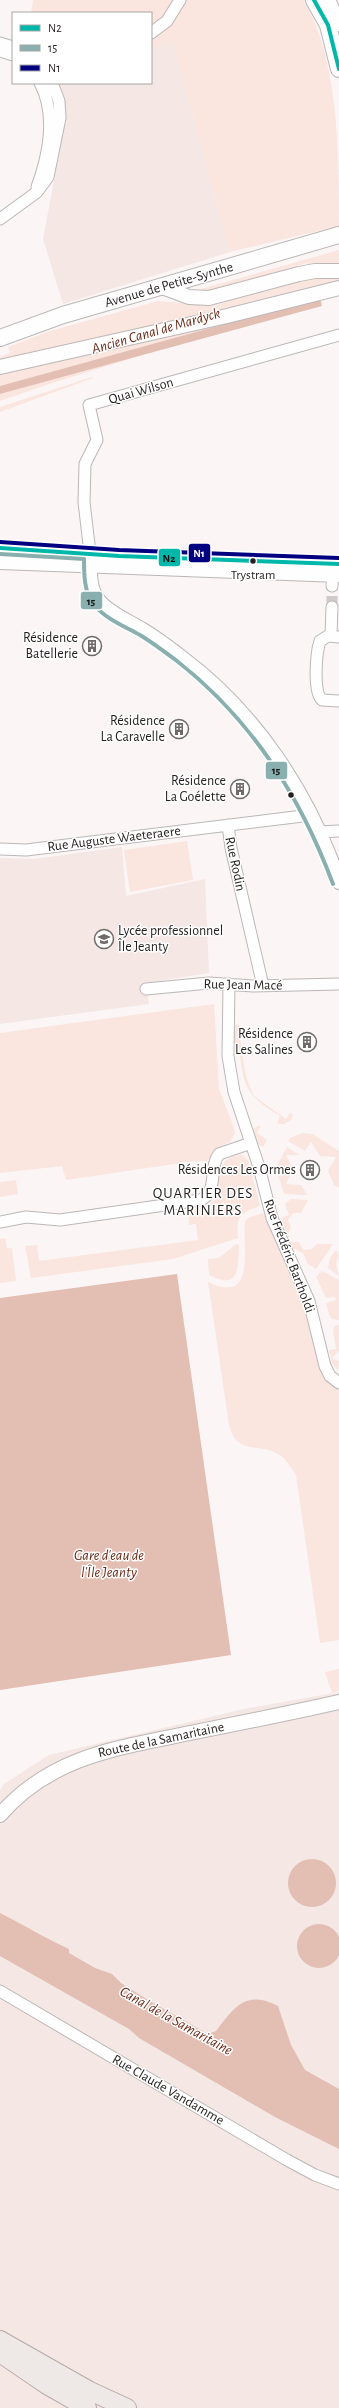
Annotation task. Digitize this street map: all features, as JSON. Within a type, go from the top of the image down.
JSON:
[{"type":"main road","points":[[314,0],[330,30],[339,69]]},
{"type":"main road","points":[[328,0],[339,26]]},
{"type":"main road","name":"Avenue de Petite-Synthe","points":[[0,346],[339,235]]},
{"type":"main road","name":"Avenue de Petite-Synthe","points":[[0,338],[63,315],[339,247]]},
{"type":"main road","points":[[0,2340],[84,2388],[127,2408]]},
{"type":"main road","points":[[0,2353],[86,2408]]},
{"type":"street","points":[[152,32],[167,21],[180,0]]},
{"type":"street","points":[[0,44],[12,47]]},
{"type":"street","points":[[0,51],[12,55]]},
{"type":"street","points":[[31,196],[37,187],[44,162],[50,120],[49,104],[40,84]]},
{"type":"street","points":[[0,219],[41,189],[48,177],[58,130],[60,107],[52,84]]},
{"type":"street","points":[[168,290],[189,297],[209,298],[299,274],[315,271],[339,271]]},
{"type":"street","points":[[0,366],[216,318],[339,288]]},
{"type":"street","name":"Quai Wilson","points":[[90,559],[84,502],[85,464],[97,440],[89,405],[339,335]]},
{"type":"street","points":[[0,548],[90,559],[336,574]]},
{"type":"street","points":[[0,562],[90,559]]},
{"type":"street","points":[[90,559],[91,584],[98,601],[175,652],[220,690],[251,723],[278,759],[311,815],[339,882]]},
{"type":"street","points":[[332,607],[335,636],[322,638],[318,644],[316,692],[324,701],[339,701]]},
{"type":"street","name":"Rue Rodin","points":[[263,986],[231,848],[228,825],[311,815]]},
{"type":"street","name":"Rue Auguste Waeteraere","points":[[0,849],[26,850],[228,825]]},
{"type":"street","points":[[319,832],[339,831]]},
{"type":"street","name":"Rue Jean Macé","points":[[146,989],[202,983],[263,986],[339,984]]},
{"type":"street","name":"Rue Frédéric Bartholdi","points":[[229,984],[229,1068],[234,1092],[251,1143],[272,1218],[311,1305],[325,1366],[330,1376],[339,1383]]},
{"type":"street","points":[[0,1222],[19,1217],[60,1220],[200,1200],[207,1196],[211,1190],[213,1167],[219,1154],[251,1143]]},
{"type":"street","name":"Route de la Samaritaine","points":[[0,1815],[46,1776],[88,1756],[339,1702]]},
{"type":"street","name":"Rue Claude Vandamme","points":[[0,1991],[292,2163],[339,2184]]},
{"type":"shaded area","points":[[33,0],[304,0],[316,24],[324,51],[335,109],[339,226],[230,252],[174,46],[170,43],[152,48],[152,12],[31,12]]},
{"type":"shaded area","points":[[170,42],[174,46],[230,252],[63,304],[43,239],[66,117],[64,99],[59,84],[152,84],[152,48]]},
{"type":"shaded area","points":[[339,250],[339,266],[308,266],[307,263],[218,289],[202,291],[201,289]]},
{"type":"shaded area","points":[[319,277],[339,277],[339,282],[0,361],[0,357],[10,353],[8,347],[50,331],[158,301],[213,306],[292,282]]},
{"type":"shaded area","points":[[230,321],[230,323],[0,386],[0,372]]},
{"type":"shaded area","points":[[152,352],[49,384],[0,401],[0,394]]},
{"type":"shaded area","points":[[92,377],[93,378],[0,412],[0,407]]},
{"type":"shaded area","points":[[187,841],[193,880],[130,892],[124,850]]},
{"type":"shaded area","name":"Lycée professionnel Île Jeanty","points":[[122,847],[126,896],[205,879],[209,973],[146,983],[149,1004],[0,1024],[0,858],[34,859]]},
{"type":"shaded area","points":[[214,1004],[219,1089],[235,1133],[230,1142],[219,1147],[207,1161],[195,1161],[66,1180],[62,1166],[0,1173],[0,1033]]},
{"type":"shaded area","points":[[237,1024],[244,1028],[247,1036],[240,1038],[246,1077],[254,1096],[286,1119],[290,1113],[293,1115],[291,1120],[284,1124],[277,1124],[280,1116],[261,1103],[254,1097],[249,1090],[243,1075],[240,1052],[233,1052],[234,1025]]},
{"type":"shaded area","points":[[261,1125],[257,1133],[282,1150],[267,1140],[263,1147],[257,1143],[252,1129]]},
{"type":"shaded area","points":[[303,1133],[312,1134],[339,1151],[339,1188],[334,1185],[328,1171],[336,1157],[320,1156],[311,1142],[305,1151],[288,1141],[290,1138]]},
{"type":"shaded area","points":[[287,1147],[299,1155],[286,1155],[293,1169],[286,1184],[301,1185],[307,1195],[284,1194],[276,1167]]},
{"type":"shaded area","points":[[242,1155],[248,1160],[260,1206],[244,1213],[241,1216],[238,1225],[238,1238],[173,1259],[31,1278],[25,1246],[37,1245],[39,1261],[198,1240],[196,1224],[189,1225],[188,1209],[203,1208],[212,1202],[216,1194],[223,1165],[230,1158]]},
{"type":"shaded area","points":[[16,1180],[18,1194],[0,1197],[0,1182]]},
{"type":"shaded area","points":[[291,1199],[308,1200],[301,1213],[293,1213],[288,1220],[291,1227],[288,1234],[291,1242],[299,1242],[303,1250],[312,1249],[317,1244],[333,1244],[316,1269],[308,1264],[303,1253],[292,1248],[281,1218],[289,1215],[285,1204]]},
{"type":"shaded area","points":[[263,1213],[302,1297],[318,1362],[324,1374],[339,1388],[339,1640],[320,1643],[296,1475],[286,1461],[278,1454],[263,1449],[242,1445],[233,1435],[229,1425],[208,1282],[224,1287],[234,1286],[240,1280],[244,1270],[245,1221],[250,1217]]},
{"type":"shaded area","points":[[5,1238],[7,1248],[12,1248],[16,1281],[0,1283],[0,1239]]},
{"type":"shaded area","points":[[236,1244],[239,1245],[238,1262],[235,1275],[232,1279],[219,1279],[209,1275],[208,1259],[219,1258]]},
{"type":"shaded area","points":[[336,1250],[339,1256],[336,1264],[339,1276],[328,1268],[330,1258]]},
{"type":"shaded area","points":[[322,1271],[339,1280],[339,1320],[332,1319],[329,1315],[326,1303],[336,1300],[335,1297],[326,1298],[316,1277]]},
{"type":"shaded area","points":[[339,1325],[339,1351],[332,1358],[339,1361],[338,1371],[332,1363],[329,1350],[336,1349],[333,1330],[335,1326]]},
{"type":"shaded area","points":[[339,1669],[339,1691],[332,1693],[325,1672]]},
{"type":"shaded area","points":[[339,1692],[339,2408],[0,2408],[0,1790],[4,1784],[49,1755],[244,1709]]},
{"type":"water","points":[[320,298],[322,306],[0,394],[0,386]]},
{"type":"water","name":"Gare d'eau de l'Île Jeanty","points":[[177,1274],[231,1655],[0,1690],[0,1298]]},
{"type":"water","points":[[312,1859],[321,1861],[329,1866],[334,1874],[336,1883],[334,1892],[329,1900],[321,1905],[312,1907],[303,1905],[295,1900],[290,1892],[288,1883],[290,1874],[295,1866],[303,1861]]},
{"type":"water","name":"Canal de la Samaritaine","points":[[0,1913],[69,1949],[69,1953],[95,1968],[112,1974],[121,1983],[148,2000],[208,2034],[216,2031],[235,2008],[249,2000],[267,2001],[278,2006],[291,2045],[305,2070],[339,2089],[339,2149],[275,2117],[139,2038],[129,2029],[0,1956]]},
{"type":"water","points":[[319,1924],[327,1926],[337,1934],[339,1938],[339,1954],[331,1964],[327,1966],[319,1968],[311,1966],[301,1958],[299,1954],[297,1946],[299,1938],[307,1928],[311,1926]]},
{"type":"tunnel","points":[[332,586],[332,607]]},
{"type":"transit line","name":"N2","points":[[314,0],[328,25],[339,69]]},
{"type":"transit line","name":"N1","points":[[0,542],[119,550],[339,558]]},
{"type":"transit line","name":"N2","points":[[0,548],[119,556],[339,564]]},
{"type":"transit line","name":"15","points":[[0,554],[84,559],[86,589],[94,605],[110,618],[145,638],[177,661],[204,684],[251,734],[289,790],[320,852],[333,884]]},
{"type":"place","name":"Trystram","points":[[253,561]]},
{"type":"place","name":"Résidence Batellerie","points":[[92,646]]},
{"type":"place","name":"Résidence La Caravelle","points":[[179,729]]},
{"type":"place","name":"Résidence La Goélette","points":[[240,789]]},
{"type":"place","name":"Lycée professionnel Île Jeanty","points":[[104,939]]},
{"type":"place","name":"Résidence Les Salines","points":[[307,1042]]},
{"type":"place","name":"Résidences Les Ormes","points":[[310,1170]]},
{"type":"district","name":"QUARTIER DES MARINIERS","points":[[203,1202]]},
{"type":"water label","name":"Ancien Canal de Mardyck","points":[[156,331]]}]
